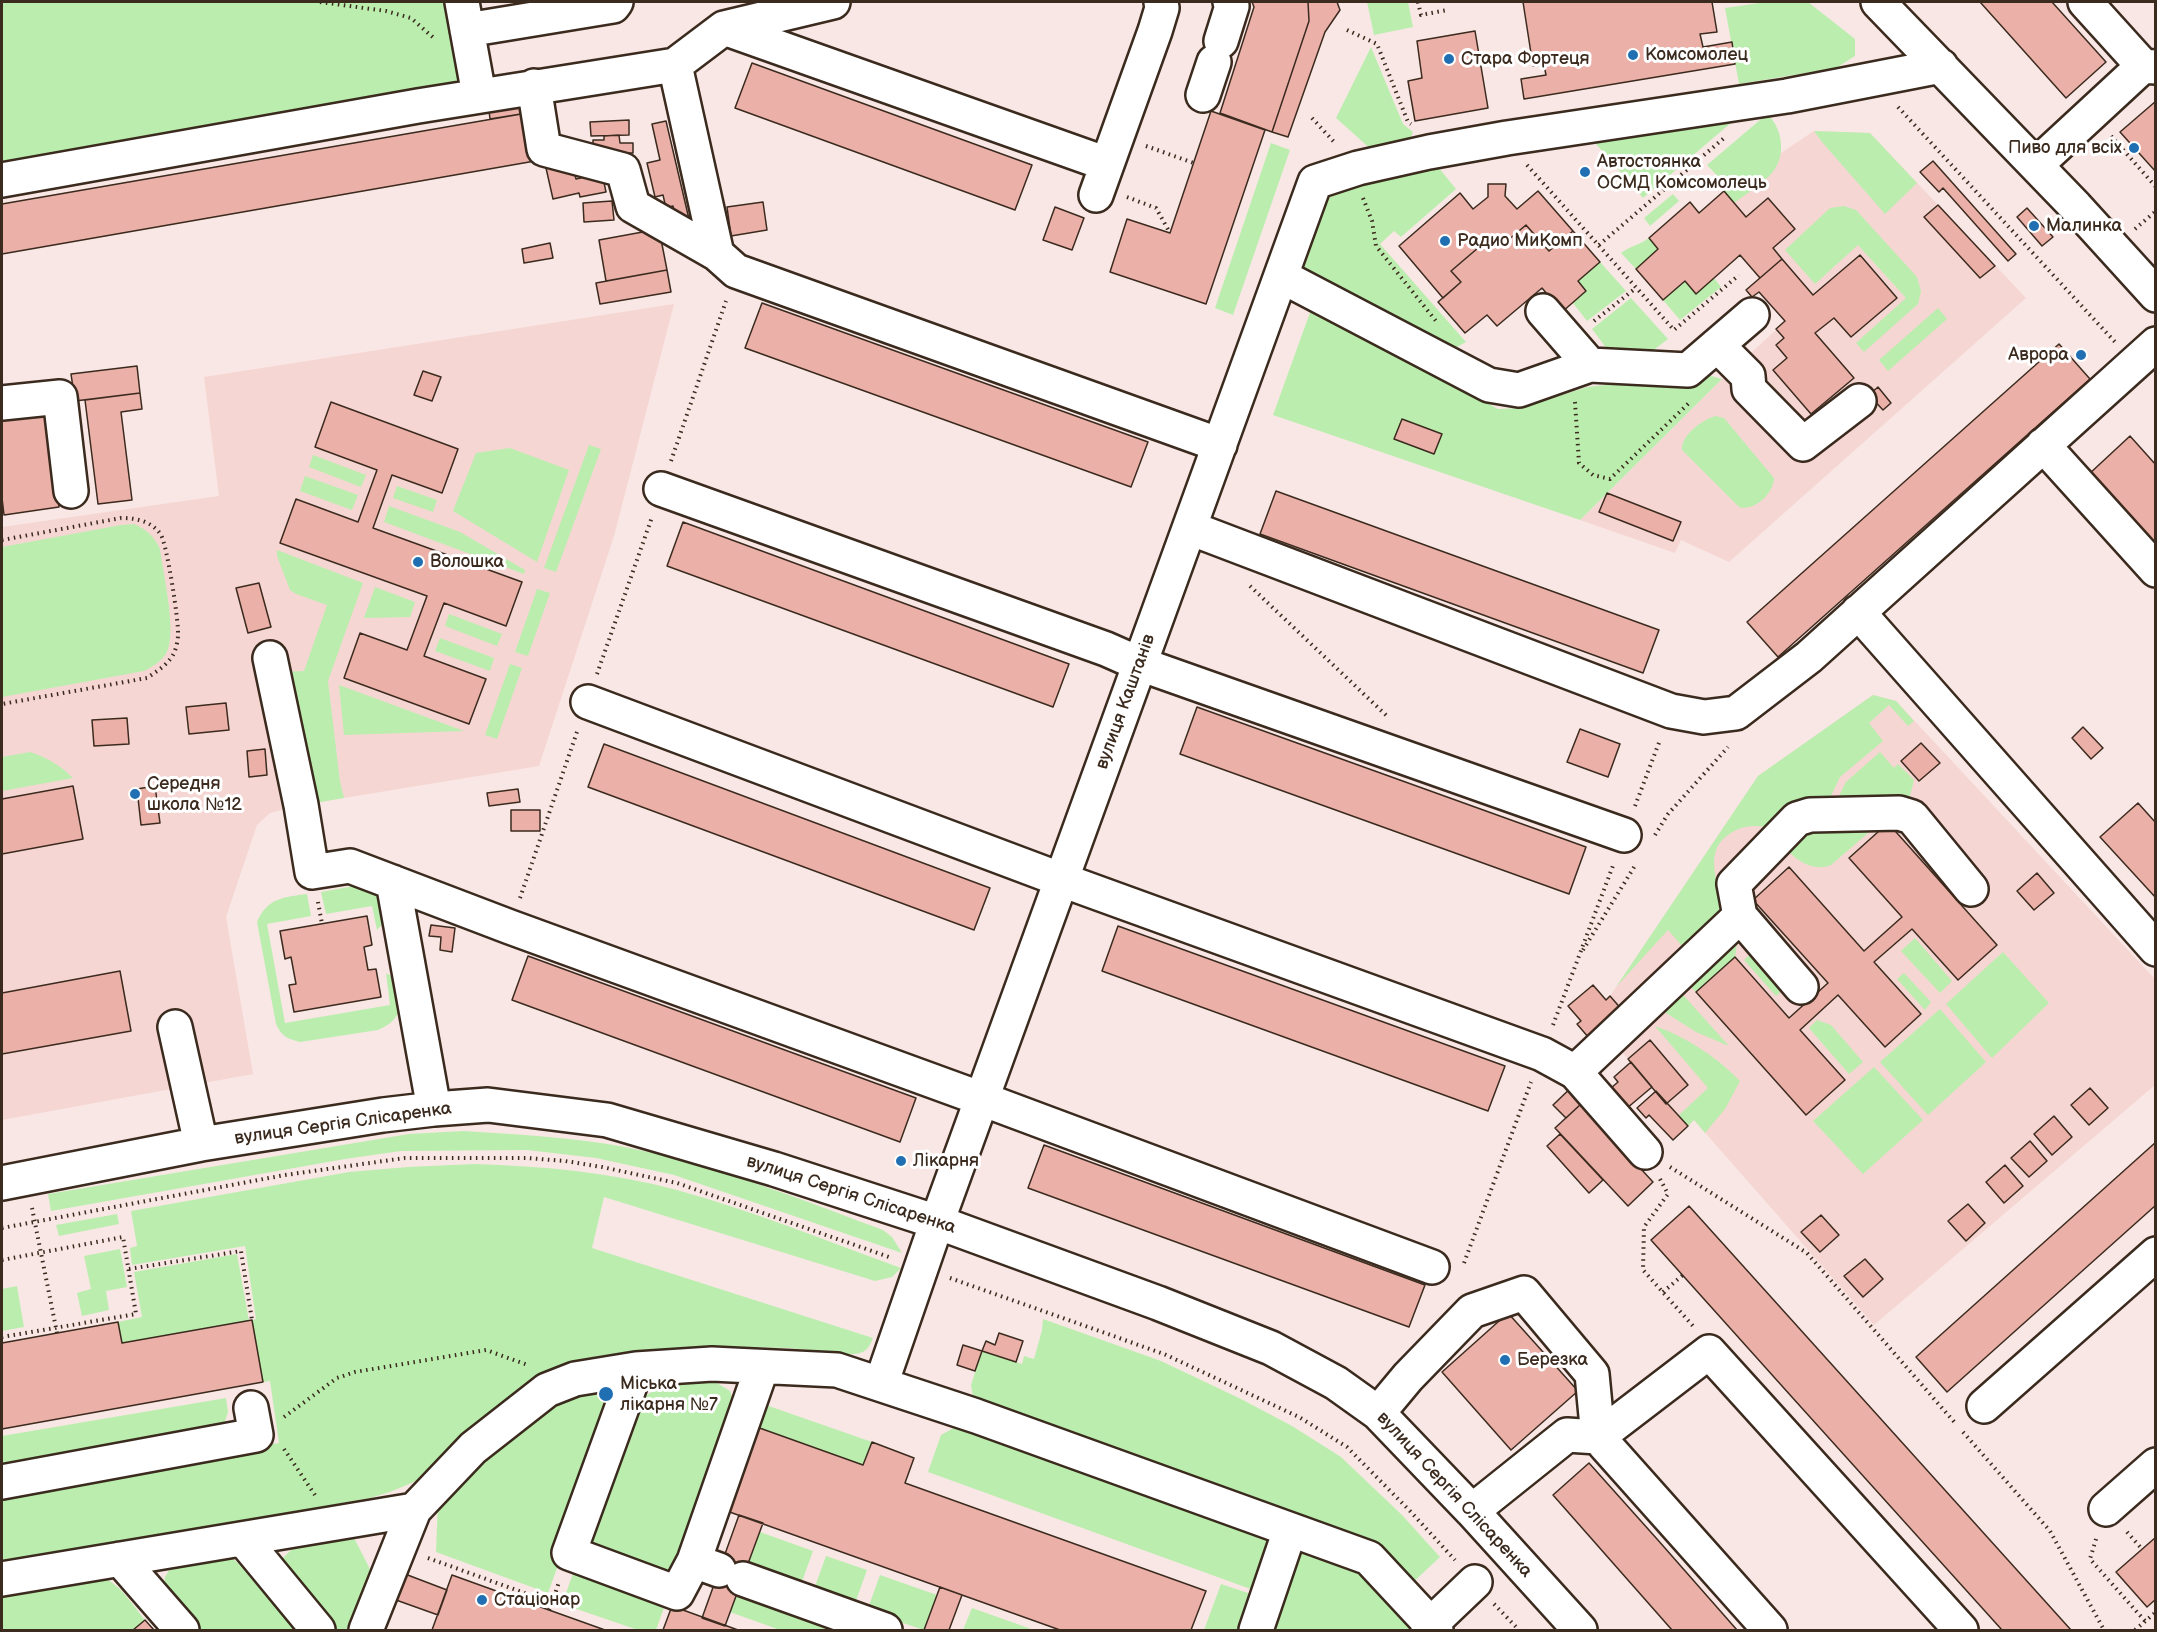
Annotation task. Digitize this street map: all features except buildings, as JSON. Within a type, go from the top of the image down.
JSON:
[{"type":"street","points":[[479,95],[458,25],[613,6],[616,2]]},
{"type":"street","points":[[2,180],[479,95],[675,65],[724,27],[833,2]]},
{"type":"street","points":[[724,27],[1105,170],[1155,32],[1162,8],[1161,2]]},
{"type":"street","points":[[1203,95],[1232,6],[1230,2]]},
{"type":"street","points":[[1878,2],[2036,165],[2156,295]]},
{"type":"street","points":[[2036,165],[2149,66],[2085,2]]},
{"type":"street","points":[[675,65],[727,262]]},
{"type":"street","points":[[1358,168],[1507,138],[1787,96],[1941,66]]},
{"type":"street","points":[[534,86],[544,149],[623,170],[633,206],[727,262],[1220,445]]},
{"type":"street","name":"вулиця Каштанів","points":[[880,1384],[1316,182],[1358,168]]},
{"type":"street","points":[[1281,276],[1489,385],[1519,390],[1579,358],[1689,370],[1752,315]]},
{"type":"street","points":[[1543,311],[1579,358]]},
{"type":"street","points":[[1717,345],[1748,376],[1749,389],[1803,444],[1859,401]]},
{"type":"street","points":[[1190,528],[1671,711],[1704,717],[1736,713],[1809,657],[2145,353]]},
{"type":"street","points":[[2,403],[60,397],[71,491]]},
{"type":"street","points":[[2043,445],[2156,570]]},
{"type":"street","points":[[661,489],[1400,756],[1637,847]]},
{"type":"street","points":[[1858,612],[2156,950]]},
{"type":"street","points":[[270,658],[301,805],[312,872],[350,866],[1432,1267]]},
{"type":"street","points":[[588,702],[1062,880],[1542,1054],[1575,1072],[1646,1152]]},
{"type":"street","points":[[1801,987],[1740,916],[1734,884],[1797,819],[1810,815],[1899,813],[1911,817],[1971,889]]},
{"type":"street","points":[[393,882],[434,1109]]},
{"type":"street","points":[[1575,1072],[1740,916]]},
{"type":"street","points":[[175,1027],[201,1144]]},
{"type":"street","name":"вулиця Сергія Слісаренка","points":[[14,1180],[201,1144],[383,1114],[488,1105],[607,1120],[774,1169],[937,1222],[1147,1299],[1271,1348],[1336,1383],[1378,1413],[1472,1511],[1580,1630]]},
{"type":"street","points":[[1984,1406],[2156,1254]]},
{"type":"street","points":[[1378,1413],[1408,1377],[1472,1311],[1524,1293],[1592,1374],[1598,1437],[1770,1630]]},
{"type":"street","points":[[1472,1511],[1567,1436],[1598,1437],[1709,1352],[1961,1630]]},
{"type":"street","points":[[366,1630],[414,1510],[473,1448],[547,1390],[575,1378],[636,1369],[712,1364],[837,1370],[976,1416],[1369,1558],[1432,1628],[1475,1582]]},
{"type":"street","points":[[719,1570],[762,1367]]},
{"type":"street","points":[[636,1369],[569,1553],[677,1593],[719,1570],[885,1630]]},
{"type":"street","points":[[2,1482],[255,1436],[264,1416]]},
{"type":"street","points":[[2106,1509],[2156,1465]]},
{"type":"street","points":[[2,1579],[414,1510]]},
{"type":"street","points":[[1256,1630],[1290,1530]]},
{"type":"street","points":[[243,1539],[318,1630]]},
{"type":"street","points":[[120,1559],[182,1630]]},
{"type":"path","points":[[320,2],[386,11],[411,18],[458,25]]},
{"type":"path","points":[[1418,2],[1421,15],[1447,10]]},
{"type":"path","points":[[1347,30],[1377,44],[1408,122],[1418,129],[1429,152]]},
{"type":"path","points":[[1873,80],[2145,353]]},
{"type":"path","points":[[2106,130],[2156,187]]},
{"type":"path","points":[[1599,245],[1732,132]]},
{"type":"path","points":[[1507,138],[1511,148],[1674,330],[1739,275]]},
{"type":"path","points":[[1105,170],[1194,163]]},
{"type":"path","points":[[1358,168],[1364,203],[1372,221],[1376,246],[1438,326]]},
{"type":"path","points":[[1105,170],[1156,208],[1170,233]]},
{"type":"path","points":[[2134,229],[2156,211]]},
{"type":"path","points":[[510,927],[661,489],[727,262]]},
{"type":"path","points":[[1636,288],[1579,358],[1574,392],[1579,463],[1593,475],[1610,480],[1692,400]]},
{"type":"path","points":[[2,540],[121,518],[135,518],[149,523],[161,534],[166,548],[178,635],[174,653],[163,668],[147,678],[2,704]]},
{"type":"path","points":[[1253,552],[1247,584],[1398,727],[1400,756]]},
{"type":"path","points":[[1472,1311],[1457,1280],[1578,958],[1637,847],[1671,711]]},
{"type":"path","points":[[1578,958],[1637,847],[1731,744]]},
{"type":"path","points":[[1646,1152],[1668,1194],[1644,1227],[1644,1270],[1707,1342],[1709,1352]]},
{"type":"path","points":[[1646,1152],[1807,1253],[2050,1531],[2104,1630]]},
{"type":"path","points":[[2,1227],[285,1175],[405,1158],[527,1158],[565,1161],[677,1183],[1164,1354],[1299,1417],[1347,1447],[1410,1510],[1519,1630]]},
{"type":"path","points":[[14,1180],[34,1221],[56,1330]]},
{"type":"path","points":[[2,1260],[123,1237],[136,1314],[56,1330],[2,1337]]},
{"type":"path","points":[[129,1269],[241,1251],[252,1320]]},
{"type":"path","points":[[1663,1292],[1683,1275]]},
{"type":"path","points":[[264,1416],[337,1378],[355,1372],[486,1350],[568,1382]]},
{"type":"path","points":[[279,1443],[335,1523]]},
{"type":"path","points":[[2106,1509],[2090,1559],[2145,1622]]},
{"type":"path","points":[[399,1548],[552,1603]]},
{"type":"path","points":[[549,1610],[569,1553]]},
{"type":"path","points":[[2135,1630],[2156,1612]]},
{"type":"shaded area","points":[[1814,131],[1870,133],[2026,298],[1729,562],[1681,540],[1675,553],[1580,520],[1722,379],[1785,322],[1759,292],[1752,297],[1746,290],[1782,259],[1773,248],[1795,229],[1769,198],[1746,217],[1724,191]]},
{"type":"shaded area","points":[[674,304],[614,536],[539,766],[301,805],[270,813],[257,825],[226,917],[253,1074],[2,1120],[2,527],[219,496],[204,377]]},
{"type":"shaded area","points":[[1873,695],[1896,701],[2155,979],[2155,1085],[1874,1325],[1694,1120],[1688,1126],[1666,1104],[1602,1028],[1622,1011],[1610,996],[1758,776]]},
{"type":"green space","points":[[2,2],[453,2],[461,86],[2,172]]},
{"type":"green space","points":[[1367,2],[1408,2],[1413,27],[1374,35]]},
{"type":"green space","points":[[1766,2],[1808,2],[1855,39],[1855,56],[1836,68],[1739,84],[1725,8]]},
{"type":"green space","points":[[1371,47],[1403,124],[1413,132],[1406,148],[1373,151],[1336,118]]},
{"type":"green space","points":[[1767,114],[1780,135],[1779,159],[1767,178],[1734,203],[1724,191],[1729,188],[1707,165]]},
{"type":"green space","points":[[1739,116],[1643,198],[1596,144],[1595,139]]},
{"type":"green space","points":[[1814,131],[1870,133],[1917,183],[1885,214]]},
{"type":"green space","points":[[1271,143],[1290,150],[1233,315],[1215,308]]},
{"type":"green space","points":[[1434,162],[1456,189],[1401,237],[1394,231],[1380,244],[1466,342],[1448,352],[1312,278],[1304,269],[1301,258],[1307,234],[1329,193]]},
{"type":"green space","points":[[1673,194],[1679,201],[1650,226],[1644,218]]},
{"type":"green space","points":[[1844,206],[1856,210],[1917,277],[1921,291],[1918,304],[1864,352],[1856,343],[1906,298],[1858,245],[1815,284],[1785,250],[1830,208]]},
{"type":"green space","points":[[1649,238],[1658,249],[1636,269],[1621,253]]},
{"type":"green space","points":[[1600,262],[1626,291],[1587,321],[1573,303],[1586,291],[1578,281]]},
{"type":"green space","points":[[1714,278],[1721,287],[1680,320],[1663,300],[1685,281],[1696,293]]},
{"type":"green space","points":[[1631,298],[1668,339],[1647,355],[1615,355],[1607,349],[1592,329]]},
{"type":"green space","points":[[1312,307],[1498,409],[1521,408],[1587,387],[1704,374],[1722,379],[1580,520],[1273,415]]},
{"type":"green space","points":[[1938,308],[1947,319],[1888,371],[1879,360]]},
{"type":"green space","points":[[1715,416],[1724,418],[1774,478],[1771,490],[1751,507],[1739,507],[1682,450],[1685,439],[1693,429]]},
{"type":"green space","points":[[589,445],[601,449],[556,572],[544,568]]},
{"type":"green space","points":[[510,448],[569,470],[537,562],[453,511],[476,453]]},
{"type":"green space","points":[[313,455],[366,475],[361,487],[309,467]]},
{"type":"green space","points":[[305,476],[358,495],[352,510],[300,491]]},
{"type":"green space","points":[[397,486],[437,500],[433,512],[393,498]]},
{"type":"green space","points":[[389,506],[460,532],[525,570],[524,574],[384,522]]},
{"type":"green space","points":[[134,524],[150,534],[160,549],[171,628],[168,649],[164,656],[144,671],[2,697],[2,547]]},
{"type":"green space","points":[[277,550],[363,583],[328,681],[344,798],[309,804],[281,672],[304,671],[327,605],[290,590],[277,556]]},
{"type":"green space","points":[[375,587],[415,602],[410,617],[364,618]]},
{"type":"green space","points":[[537,589],[550,593],[528,656],[515,652]]},
{"type":"green space","points":[[449,614],[502,634],[497,646],[445,626]]},
{"type":"green space","points":[[440,638],[494,658],[490,671],[435,651]]},
{"type":"green space","points":[[510,664],[522,668],[497,739],[485,735]]},
{"type":"green space","points":[[339,685],[464,731],[344,735]]},
{"type":"green space","points":[[1873,695],[1896,701],[1914,721],[1908,726],[1889,705],[1869,723],[1883,741],[1840,777],[1827,804],[1775,829],[1747,827],[1731,833],[1721,842],[1715,852],[1715,876],[1720,900],[1717,923],[1690,955],[1668,930],[1616,987],[1758,776]]},
{"type":"green space","points":[[30,752],[53,762],[73,778],[2,791],[2,757]]},
{"type":"green space","points":[[1880,752],[1894,768],[1898,764],[1914,780],[1908,804],[1835,804],[1846,782]]},
{"type":"green space","points":[[1882,821],[1831,865],[1825,867],[1806,864],[1786,849],[1798,826]]},
{"type":"green space","points":[[354,886],[372,892],[386,911],[389,917],[377,930],[372,906],[326,914],[321,892]]},
{"type":"green space","points":[[307,894],[311,916],[267,924],[285,1023],[390,1005],[386,973],[398,980],[400,1004],[397,1016],[387,1025],[378,1030],[300,1042],[285,1036],[278,1028],[257,922],[271,903]]},
{"type":"green space","points":[[1738,937],[1735,957],[1696,992],[1683,980]]},
{"type":"green space","points":[[1915,938],[1952,981],[1940,993],[1901,951]]},
{"type":"green space","points":[[1759,947],[1791,983],[1776,996],[1744,960]]},
{"type":"green space","points":[[2003,952],[2049,1003],[1992,1058],[1946,1004]]},
{"type":"green space","points":[[1904,973],[1931,1002],[1925,1010],[1897,979]]},
{"type":"green space","points":[[1676,987],[1729,1046],[1696,1032],[1655,1006]]},
{"type":"green space","points":[[1940,1009],[1986,1062],[1928,1115],[1880,1062]]},
{"type":"green space","points":[[1817,1020],[1831,1025],[1863,1062],[1849,1074],[1809,1028]]},
{"type":"green space","points":[[1655,1026],[1700,1049],[1740,1081],[1725,1109],[1705,1133],[1694,1120],[1688,1126],[1678,1116],[1708,1088]]},
{"type":"green space","points":[[1874,1067],[1923,1120],[1863,1174],[1813,1121]]},
{"type":"green space","points":[[463,1131],[535,1136],[630,1148],[712,1169],[883,1230],[892,1237],[902,1253],[674,1175],[596,1158],[527,1150],[401,1151],[51,1211],[48,1194],[409,1134]]},
{"type":"green space","points":[[474,1164],[576,1171],[677,1190],[734,1207],[901,1268],[892,1277],[875,1281],[604,1197],[592,1248],[873,1338],[870,1345],[854,1354],[834,1354],[800,1349],[740,1348],[650,1351],[574,1361],[547,1371],[520,1387],[432,1470],[414,1482],[390,1492],[370,1498],[2,1564],[2,1493],[279,1443],[270,1381],[263,1382],[252,1320],[256,1319],[245,1246],[132,1265],[130,1248],[137,1246],[131,1211],[349,1172]]},
{"type":"green space","points":[[117,1214],[119,1224],[59,1236],[56,1225]]},
{"type":"green space","points":[[120,1249],[127,1287],[106,1291],[109,1310],[82,1316],[77,1293],[91,1289],[84,1256]]},
{"type":"green space","points":[[237,1254],[249,1321],[122,1343],[118,1322],[142,1317],[134,1272]]},
{"type":"green space","points":[[17,1286],[24,1327],[2,1331],[2,1289]]},
{"type":"green space","points":[[1043,1319],[1161,1361],[1292,1426],[1341,1457],[1402,1515],[1440,1557],[1408,1587],[974,1403],[971,1385],[982,1351],[1022,1364],[1024,1356],[1034,1359]]},
{"type":"green space","points":[[712,1380],[730,1391],[734,1402],[679,1563],[671,1569],[659,1571],[590,1543],[643,1398],[668,1384]]},
{"type":"green space","points":[[587,1391],[598,1396],[605,1404],[609,1425],[548,1593],[436,1552],[438,1501],[528,1414]]},
{"type":"green space","points":[[226,1398],[228,1412],[223,1428],[2,1473],[2,1436]]},
{"type":"green space","points":[[763,1404],[872,1442],[863,1465],[754,1426]]},
{"type":"green space","points":[[968,1420],[1260,1524],[1271,1540],[1256,1591],[928,1472],[941,1435]]},
{"type":"green space","points":[[760,1532],[813,1551],[800,1587],[747,1568]]},
{"type":"green space","points":[[352,1534],[372,1573],[347,1630],[330,1630],[275,1566],[300,1541]]},
{"type":"green space","points":[[1297,1549],[1359,1561],[1418,1630],[1266,1630]]},
{"type":"green space","points":[[229,1556],[238,1563],[295,1630],[197,1630],[164,1585],[165,1577],[171,1567]]},
{"type":"green space","points":[[826,1556],[867,1570],[854,1606],[813,1592]]},
{"type":"green space","points":[[575,1568],[666,1602],[656,1630],[638,1630],[562,1604]]},
{"type":"green space","points":[[880,1575],[937,1595],[924,1630],[867,1611]]},
{"type":"green space","points":[[99,1576],[119,1588],[145,1620],[133,1630],[2,1630],[2,1593]]},
{"type":"green space","points":[[1221,1584],[1254,1595],[1241,1630],[1204,1630]]},
{"type":"green space","points":[[739,1588],[856,1630],[780,1630],[730,1612]]},
{"type":"green space","points":[[972,1608],[1034,1630],[963,1630]]},
{"type":"place","name":"Комсомолец","points":[[1633,55]]},
{"type":"place","name":"Стара Фортеця","points":[[1449,59]]},
{"type":"place","name":"Пиво для всіх","points":[[2134,148]]},
{"type":"place","name":"Автостоянка ОСМД Комсомолець","points":[[1585,172]]},
{"type":"place","name":"Малинка","points":[[2034,226]]},
{"type":"place","name":"Радио МиКомп","points":[[1445,241]]},
{"type":"place","name":"Аврора","points":[[2081,355]]},
{"type":"place","name":"Волошка","points":[[418,562]]},
{"type":"place","name":"Середня школа №12","points":[[135,794]]},
{"type":"place","name":"Лікарня","points":[[901,1161]]},
{"type":"place","name":"Березка","points":[[1505,1360]]},
{"type":"place","name":"Міська лікарня №7","points":[[606,1394]]},
{"type":"place","name":"Стаціонар","points":[[482,1600]]}]
